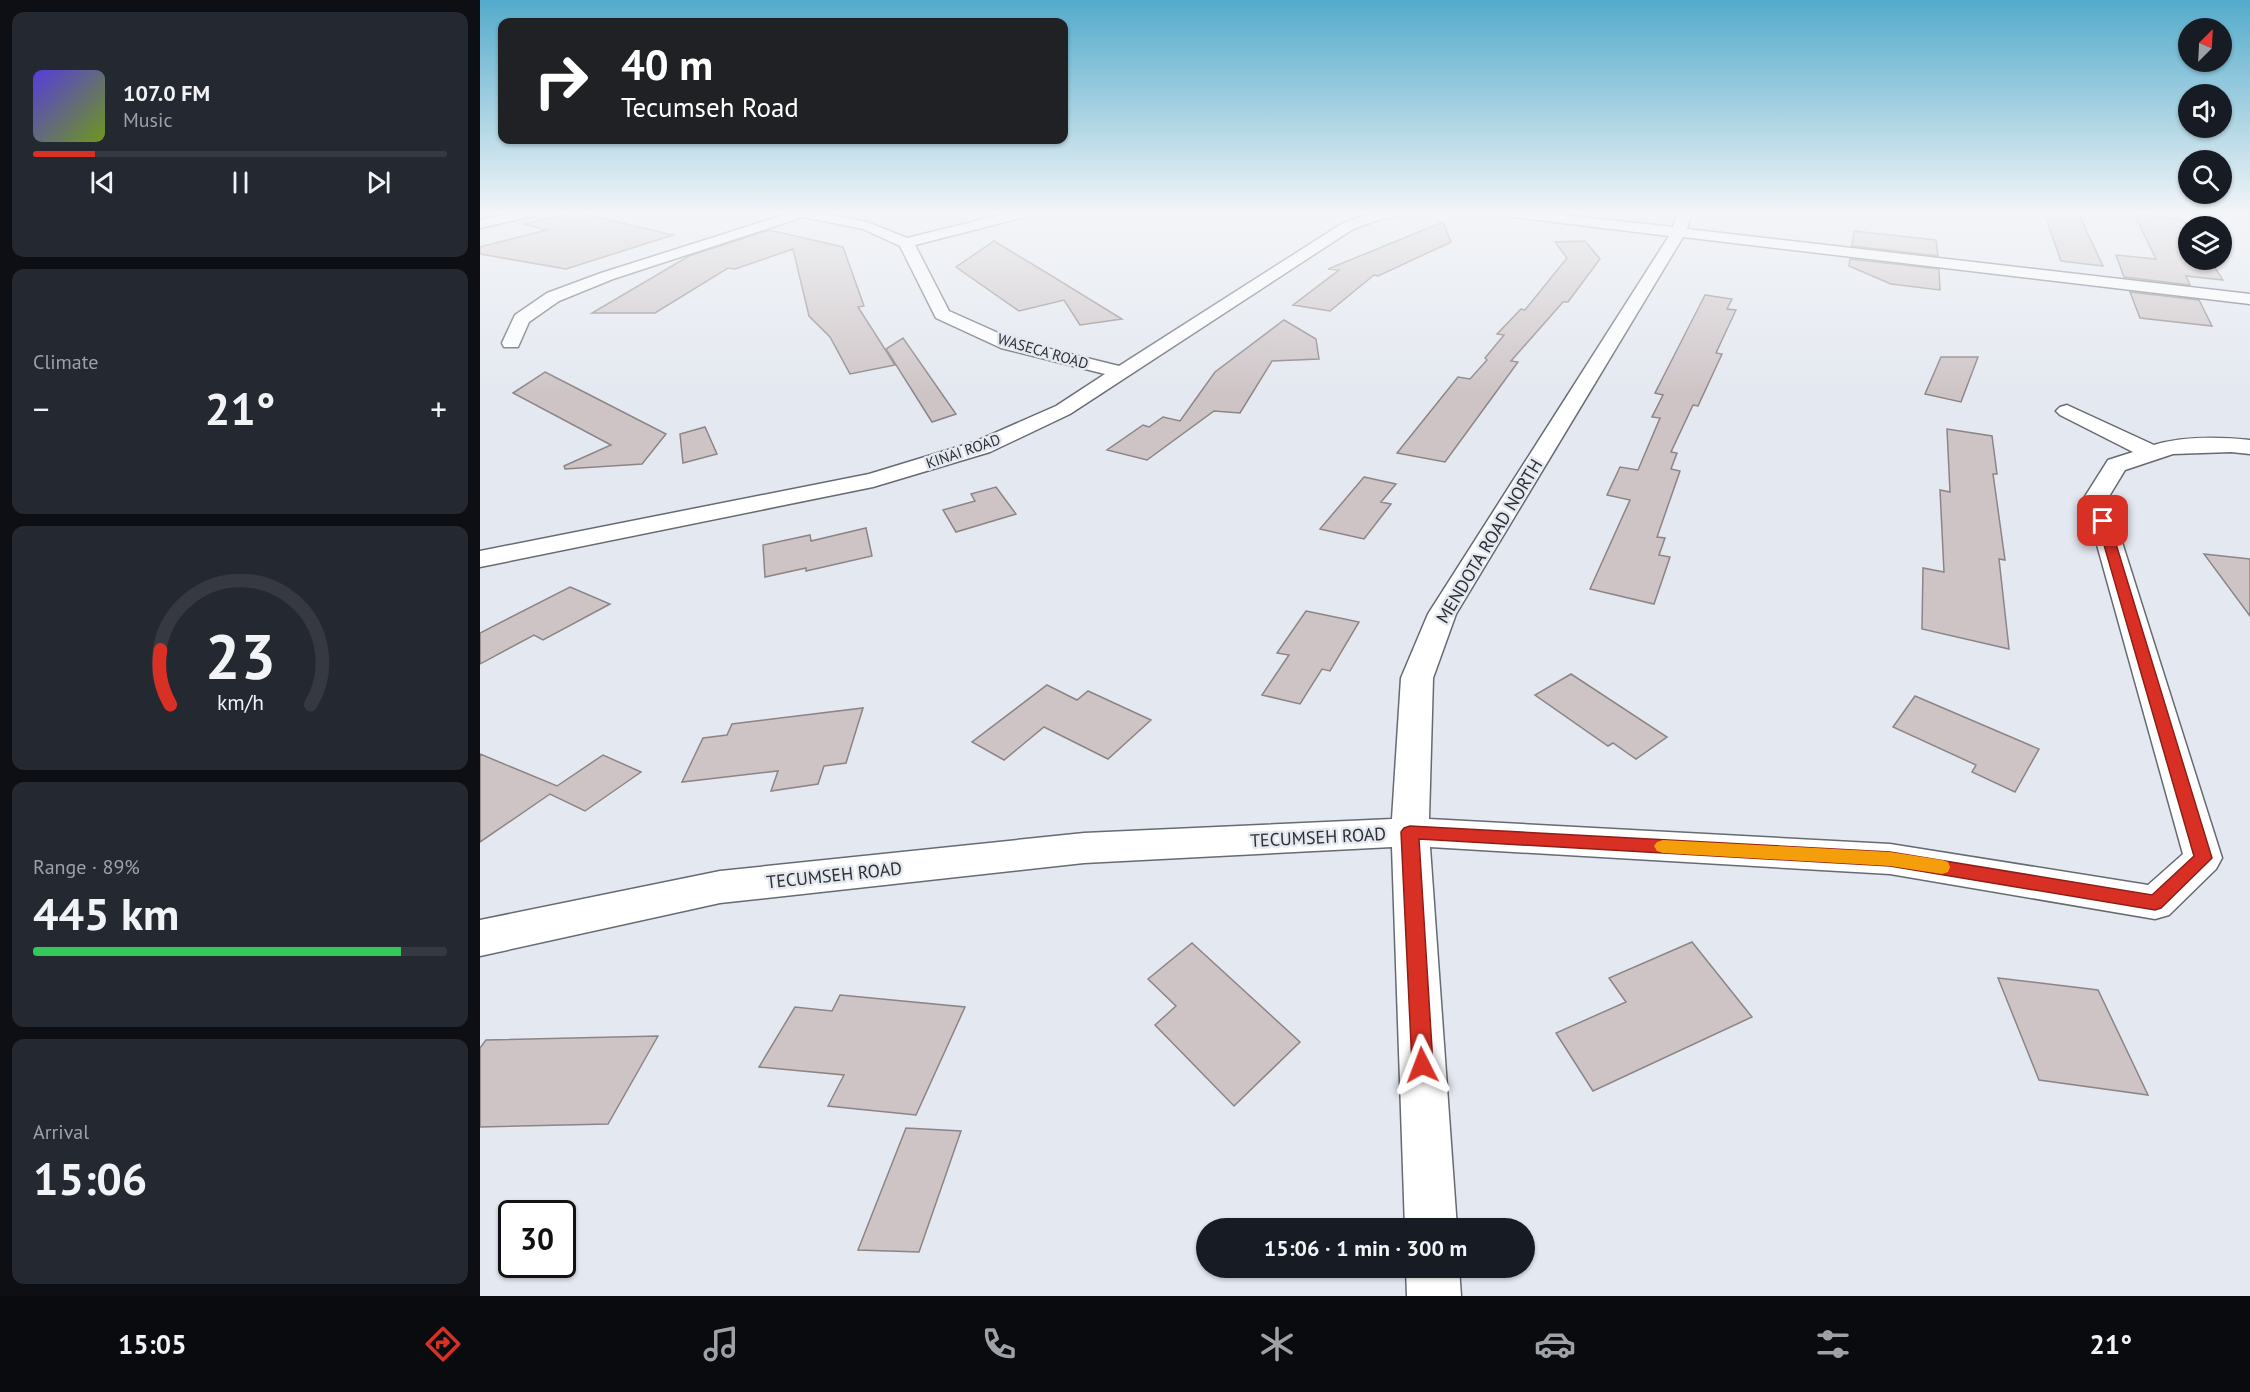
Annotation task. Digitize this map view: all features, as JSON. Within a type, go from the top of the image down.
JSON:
[{"type":"street","points":[[511,343],[521,319],[553,297],[615,273]]},
{"type":"street","name":"WASECA ROAD","points":[[921,273],[942,314],[1008,344],[1121,372]]},
{"type":"street","name":"KINAI ROAD","points":[[480,559],[873,480],[992,442],[1063,410],[1274,273]]},
{"type":"street","name":"MENDOTA ROAD NORTH","points":[[1430,1218],[1410,832],[1417,678],[1442,614],[1650,273]]},
{"type":"street","points":[[2062,273],[2250,299]]},
{"type":"street","points":[[2067,411],[2153,453]]},
{"type":"street","name":"TECUMSEH ROAD","points":[[480,938],[720,887],[1084,848],[1410,832],[1890,859],[2155,903],[2203,858],[2096,498],[2116,465],[2170,447],[2231,445],[2250,447]]},
{"type":"street","points":[[1433,1278],[1434,1296]]},
{"type":"building","points":[[659,273],[719,273],[655,313],[592,313]]},
{"type":"building","points":[[799,273],[852,273],[864,306],[858,307],[895,365],[850,374],[830,337],[809,316]]},
{"type":"building","points":[[965,273],[1047,273],[1122,319],[1080,325],[1064,300],[1019,311]]},
{"type":"building","points":[[1334,273],[1383,273],[1374,275],[1330,311],[1293,305]]},
{"type":"building","points":[[1554,273],[1589,273],[1568,302],[1563,302],[1511,361],[1518,362],[1445,462],[1397,453],[1458,377],[1470,379],[1487,360],[1485,358],[1504,335],[1497,334],[1521,309],[1525,310]]},
{"type":"building","points":[[1866,273],[1939,273],[1940,290],[1891,284]]},
{"type":"building","points":[[2123,273],[2219,273],[2223,280],[2186,276],[2190,285],[2124,277]]},
{"type":"building","points":[[2130,292],[2199,300],[2212,326],[2140,318]]},
{"type":"building","points":[[1705,295],[1732,299],[1727,309],[1736,310],[1716,353],[1722,354],[1698,406],[1693,405],[1671,452],[1677,453],[1671,469],[1680,471],[1657,537],[1665,538],[1659,555],[1670,557],[1654,604],[1590,589],[1630,500],[1607,495],[1620,467],[1638,470],[1660,418],[1652,417],[1663,395],[1655,393]]},
{"type":"building","points":[[1284,320],[1316,339],[1319,359],[1272,361],[1240,413],[1214,411],[1147,460],[1107,450],[1143,425],[1149,427],[1163,417],[1180,421],[1215,372]]},
{"type":"building","points":[[903,338],[956,414],[932,422],[886,349]]},
{"type":"building","points":[[1941,357],[1978,357],[1961,402],[1925,394]]},
{"type":"building","points":[[545,372],[666,434],[642,464],[565,469],[564,466],[611,445],[513,393]]},
{"type":"building","points":[[705,427],[717,454],[683,463],[680,434]]},
{"type":"building","points":[[1947,429],[1992,436],[1997,474],[1993,474],[2005,560],[1999,559],[2009,649],[1922,629],[1923,568],[1944,572],[1940,490],[1950,492]]},
{"type":"building","points":[[1364,477],[1396,484],[1381,502],[1391,504],[1364,539],[1320,529]]},
{"type":"building","points":[[996,487],[1016,514],[956,532],[943,510],[975,501],[971,494]]},
{"type":"building","points":[[866,528],[872,556],[806,571],[806,568],[765,577],[763,545],[810,535],[811,541]]},
{"type":"building","points":[[2204,554],[2250,559],[2250,616]]},
{"type":"building","points":[[570,587],[610,604],[543,640],[534,635],[480,664],[480,633]]},
{"type":"building","points":[[1306,611],[1359,622],[1330,671],[1322,669],[1300,704],[1262,695],[1289,655],[1277,653]]},
{"type":"building","points":[[1571,674],[1667,737],[1636,759],[1613,743],[1608,746],[1535,695]]},
{"type":"building","points":[[1047,685],[1077,700],[1088,691],[1151,720],[1108,759],[1044,727],[1004,760],[972,742]]},
{"type":"building","points":[[1915,696],[2039,749],[2015,792],[1972,772],[1976,765],[1893,727]]},
{"type":"building","points":[[863,708],[846,763],[824,766],[818,784],[771,791],[778,771],[682,782],[703,738],[727,735],[732,724]]},
{"type":"building","points":[[480,754],[557,786],[603,755],[641,772],[585,811],[550,794],[480,842]]},
{"type":"building","points":[[1692,942],[1752,1017],[1593,1091],[1556,1033],[1626,1002],[1609,978]]},
{"type":"building","points":[[1192,943],[1300,1042],[1234,1106],[1155,1025],[1176,1006],[1148,979]]},
{"type":"building","points":[[1998,978],[2098,990],[2148,1095],[2039,1080]]},
{"type":"building","points":[[840,995],[965,1007],[916,1115],[828,1106],[844,1075],[759,1067],[795,1007],[832,1011]]},
{"type":"building","points":[[658,1036],[608,1124],[480,1127],[480,1048],[486,1040]]},
{"type":"building","points":[[906,1128],[961,1131],[919,1252],[858,1250]]},
{"type":"slow traffic","points":[[1663,846],[1890,859],[1942,867]]},
{"type":"route","points":[[1422,1065],[1410,832],[1890,859],[2155,903],[2203,858],[2103,521]]}]
